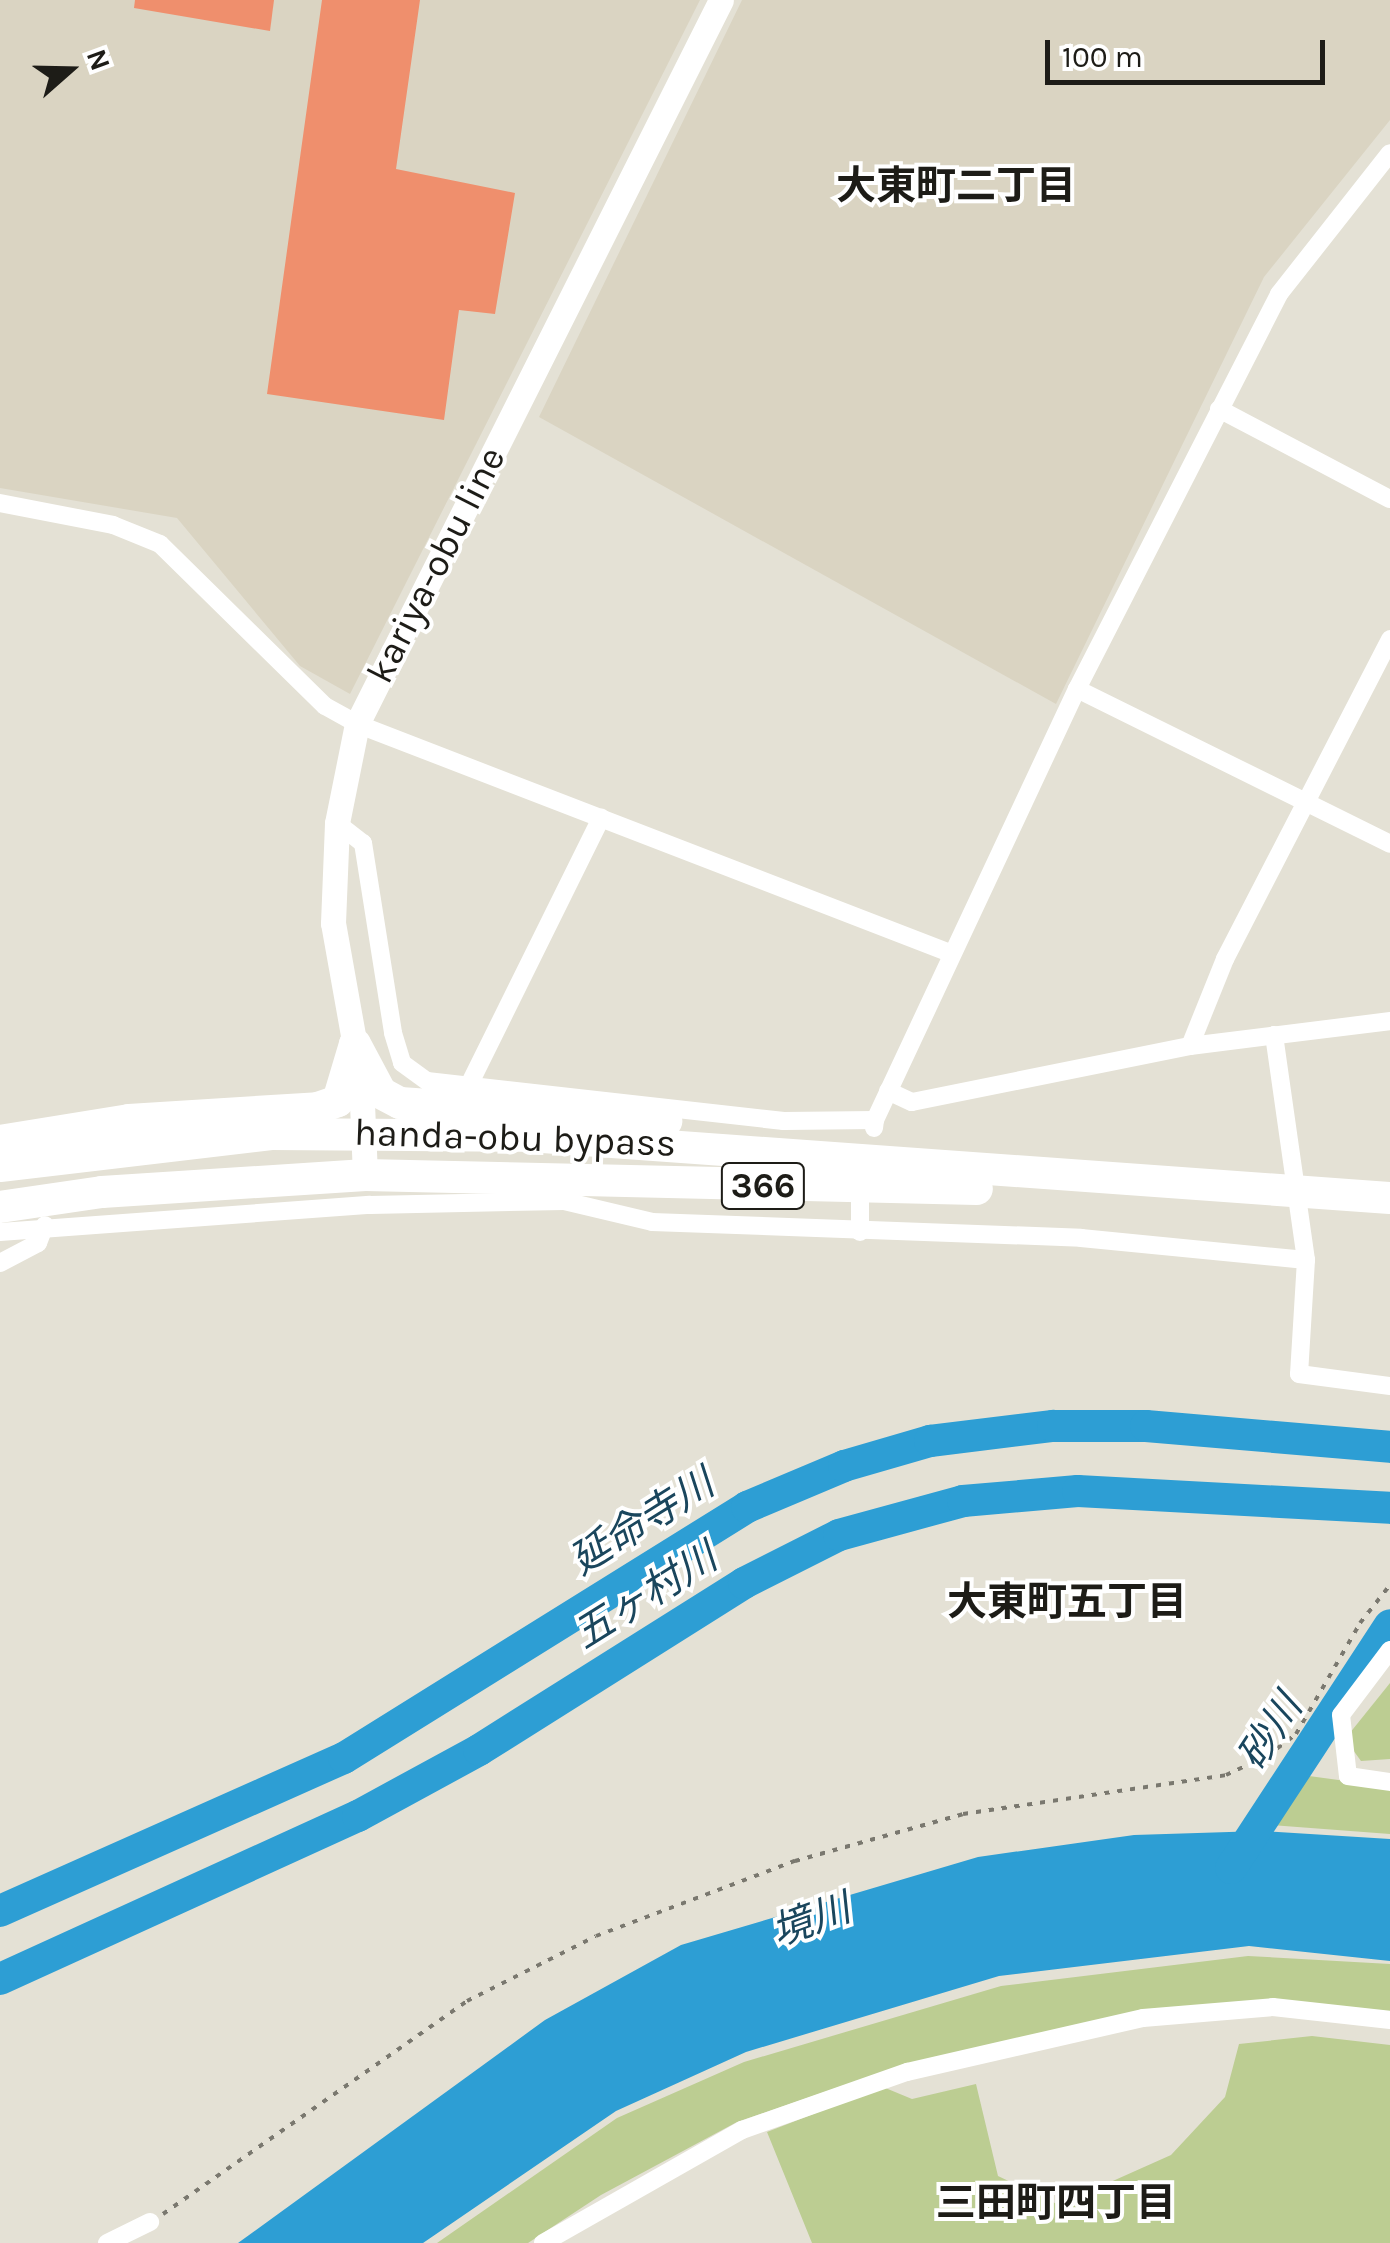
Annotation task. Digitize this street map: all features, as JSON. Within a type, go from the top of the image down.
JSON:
[{"type":"highway","points":[[0,1141],[262,1109],[318,1108],[338,1101],[355,1044]]},
{"type":"highway","name":"366","points":[[355,1044],[381,1093],[400,1103],[758,1128],[1282,1191]]},
{"type":"highway","name":"handa-obu bypass","points":[[0,1166],[272,1134],[528,1136],[705,1144],[1390,1198]]},
{"type":"highway","name":"366","points":[[0,1207],[366,1175],[1282,1191]]},
{"type":"main road","name":"kariya-obu line","points":[[366,1175],[355,1044],[333,923],[337,823],[357,724],[721,0]]},
{"type":"street","points":[[337,823],[363,843],[402,1062],[427,1081],[470,1082],[784,1121],[875,1124],[950,953],[1077,689],[1278,294],[1390,154]]},
{"type":"street","points":[[1220,409],[1390,499]]},
{"type":"street","points":[[0,503],[113,525],[160,544],[324,706],[357,724],[950,953]]},
{"type":"street","points":[[1190,1046],[1225,959],[1390,638]]},
{"type":"street","points":[[1077,689],[1390,844]]},
{"type":"street","points":[[470,1082],[600,818]]},
{"type":"street","points":[[888,1091],[912,1102],[1190,1046],[1390,1021]]},
{"type":"street","points":[[1274,1035],[1306,1260],[1299,1374],[1390,1386]]},
{"type":"street","points":[[0,1232],[46,1225],[564,1201],[652,1222],[1081,1238],[1306,1260]]},
{"type":"street","points":[[860,1201],[860,1232]]},
{"type":"street","points":[[0,1264],[38,1243],[46,1225]]},
{"type":"street","points":[[1390,1650],[1341,1715],[1348,1776],[1390,1782]]},
{"type":"street","points":[[544,2243],[742,2130],[908,2072],[1143,2018],[1273,2006],[1390,2020]]},
{"type":"street","points":[[107,2243],[150,2222]]},
{"type":"path","points":[[150,2222],[467,2001],[596,1936],[795,1862],[963,1814],[1226,1775],[1267,1756],[1296,1734],[1360,1623],[1390,1585]]},
{"type":"shaded area","points":[[0,0],[700,0],[350,694],[300,666],[177,518],[0,488]]},
{"type":"shaded area","points":[[742,0],[1390,0],[1390,120],[1264,277],[1056,704],[539,417]]},
{"type":"green space","points":[[1390,1683],[1390,1759],[1361,1761],[1345,1739]]},
{"type":"green space","points":[[1309,1776],[1390,1787],[1390,1834],[1271,1825]]},
{"type":"green space","points":[[1248,1956],[1390,1964],[1390,2013],[1273,2000],[906,2064],[737,2122],[601,2195],[528,2243],[437,2243],[617,2118],[744,2062],[1001,1986]]},
{"type":"green space","points":[[1312,2036],[1390,2045],[1390,2243],[812,2243],[767,2132],[883,2087],[912,2099],[976,2084],[998,2176],[1059,2205],[1171,2155],[1225,2097],[1239,2044]]},
{"type":"water","name":"境川","points":[[1261,1831],[1390,1839],[1390,1961],[1249,1946],[999,1976],[746,2052],[616,2111],[423,2243],[238,2243],[545,2020],[681,1945],[978,1857],[1134,1835]]},
{"type":"building","points":[[135,0],[274,0],[270,31],[134,8]]},
{"type":"building","points":[[322,0],[420,0],[396,169],[515,193],[495,314],[459,310],[444,420],[267,394]]},
{"type":"waterway","name":"延命寺川","points":[[0,1911],[344,1758],[747,1507],[844,1466],[930,1441],[1053,1426],[1146,1426],[1390,1447]]},
{"type":"waterway","name":"延命寺川","points":[[1386,1449],[1390,1450]]},
{"type":"waterway","name":"五ヶ村川","points":[[0,1979],[358,1816],[479,1750],[744,1583],[839,1535],[963,1501],[1078,1491],[1390,1508]]},
{"type":"waterway","name":"砂川","points":[[1231,1868],[1390,1625]]},
{"type":"district","name":"大東町二丁目","points":[[956,186]]},
{"type":"district","name":"大東町五丁目","points":[[1067,1602]]},
{"type":"district","name":"三田町四丁目","points":[[1056,2203]]}]
